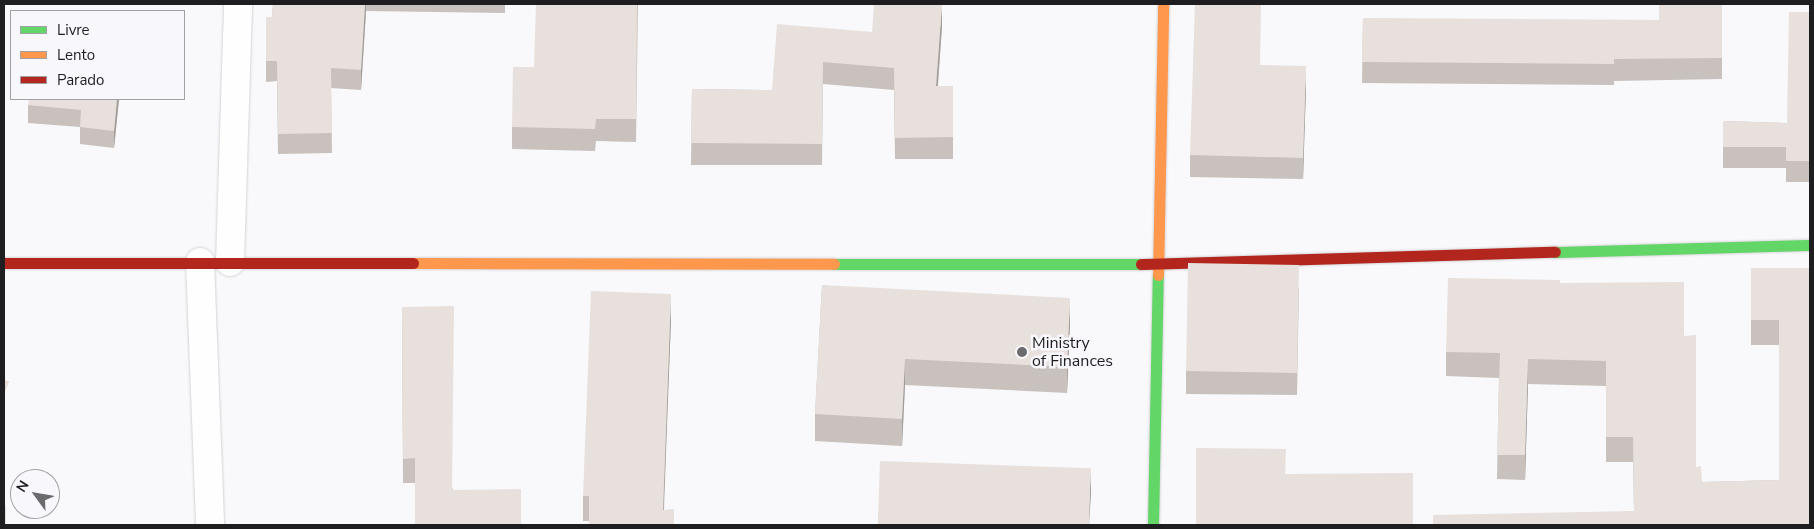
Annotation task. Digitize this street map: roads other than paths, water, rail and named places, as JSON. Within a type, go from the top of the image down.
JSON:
[{"type":"main road","points":[[1153,525],[1156,264],[1163,4]]},
{"type":"main road","points":[[4,263],[1156,264],[1810,245]]},
{"type":"street","points":[[230,262],[238,4]]},
{"type":"street","points":[[200,262],[210,525]]},
{"type":"place","name":"Ministry of Finances","points":[[1022,352]]}]
